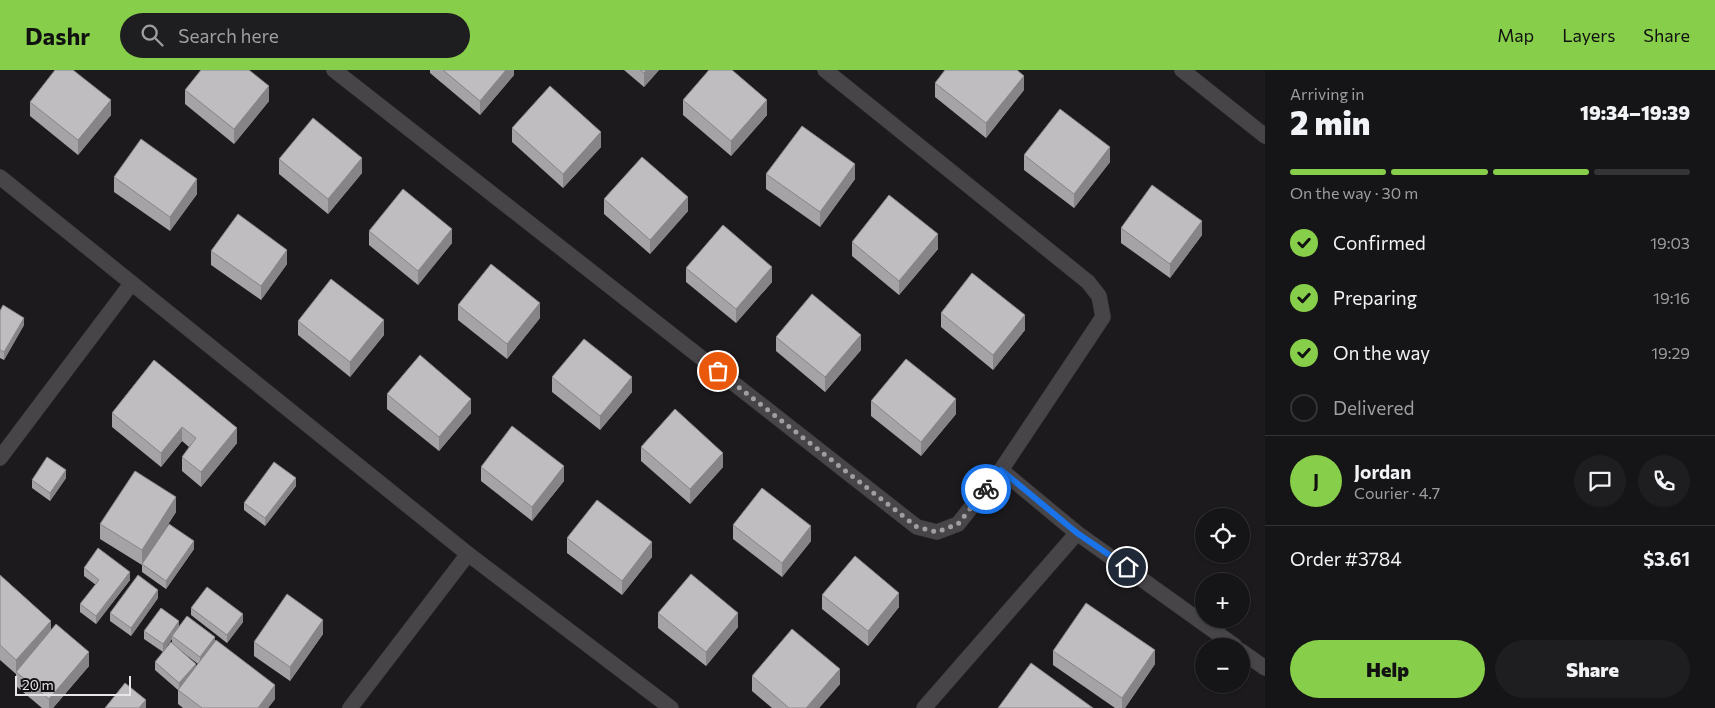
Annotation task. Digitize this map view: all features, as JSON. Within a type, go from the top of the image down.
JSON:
[{"type":"street","points":[[334,70],[917,527],[937,532],[958,524],[1001,470],[1103,317],[1099,296],[1088,282],[825,70]]},
{"type":"street","points":[[1182,70],[1265,136]]},
{"type":"street","points":[[0,177],[468,554],[670,708]]},
{"type":"street","points":[[0,458],[131,284]]},
{"type":"street","points":[[1001,470],[1077,533],[1224,638]]},
{"type":"street","points":[[924,708],[1077,533]]},
{"type":"street","points":[[350,708],[468,554]]},
{"type":"street","points":[[1250,657],[1265,668]]},
{"type":"building","points":[[55,70],[73,70],[111,100],[78,140],[30,102]]},
{"type":"building","points":[[201,70],[249,70],[269,86],[234,129],[185,90]]},
{"type":"building","points":[[443,70],[506,70],[480,101]]},
{"type":"building","points":[[709,70],[732,70],[767,100],[731,141],[683,100]]},
{"type":"building","points":[[945,70],[1017,70],[1024,76],[986,123],[935,83]]},
{"type":"building","points":[[550,86],[601,132],[563,174],[512,128]]},
{"type":"building","points":[[1060,109],[1110,147],[1074,194],[1024,155]]},
{"type":"building","points":[[313,118],[362,158],[328,199],[279,159]]},
{"type":"building","points":[[802,126],[855,164],[820,212],[766,174]]},
{"type":"building","points":[[141,139],[197,179],[170,217],[114,177]]},
{"type":"building","points":[[642,157],[688,197],[650,240],[604,199]]},
{"type":"building","points":[[1152,185],[1202,221],[1170,264],[1121,228]]},
{"type":"building","points":[[403,189],[452,229],[418,271],[369,231]]},
{"type":"building","points":[[889,195],[938,234],[899,281],[852,242]]},
{"type":"building","points":[[238,214],[287,250],[261,286],[211,251]]},
{"type":"building","points":[[723,225],[772,267],[736,309],[686,268]]},
{"type":"building","points":[[491,264],[540,303],[507,344],[458,305]]},
{"type":"building","points":[[972,273],[1025,315],[993,355],[941,313]]},
{"type":"building","points":[[331,279],[384,320],[350,362],[298,321]]},
{"type":"building","points":[[812,294],[861,335],[825,377],[776,337]]},
{"type":"building","points":[[3,305],[24,318],[4,352],[0,350],[0,311]]},
{"type":"building","points":[[584,339],[632,377],[600,416],[552,377]]},
{"type":"building","points":[[420,355],[471,399],[439,437],[387,394]]},
{"type":"building","points":[[906,359],[956,399],[921,442],[871,401]]},
{"type":"building","points":[[154,360],[237,428],[201,472],[182,457],[196,438],[182,427],[161,453],[112,413]]},
{"type":"building","points":[[675,409],[723,453],[690,489],[641,447]]},
{"type":"building","points":[[512,426],[564,466],[532,507],[481,467]]},
{"type":"building","points":[[47,457],[66,470],[50,493],[32,480]]},
{"type":"building","points":[[274,462],[296,478],[265,518],[244,503]]},
{"type":"building","points":[[135,471],[176,497],[142,550],[100,524]]},
{"type":"building","points":[[762,488],[811,526],[782,563],[733,525]]},
{"type":"building","points":[[597,500],[652,542],[622,581],[567,538]]},
{"type":"building","points":[[169,524],[194,541],[166,581],[142,564]]},
{"type":"building","points":[[98,548],[130,572],[96,616],[80,604],[99,580],[84,568]]},
{"type":"building","points":[[855,556],[899,593],[868,631],[822,595]]},
{"type":"building","points":[[691,574],[738,613],[706,652],[658,613]]},
{"type":"building","points":[[0,575],[51,621],[16,660],[0,645]]},
{"type":"building","points":[[138,575],[158,590],[131,628],[110,613]]},
{"type":"building","points":[[207,587],[243,614],[227,635],[191,608]]},
{"type":"building","points":[[287,594],[323,620],[290,667],[254,642]]},
{"type":"building","points":[[1086,603],[1155,650],[1122,698],[1053,651]]},
{"type":"building","points":[[161,608],[179,621],[163,644],[144,631]]},
{"type":"building","points":[[187,616],[215,637],[200,657],[172,636]]},
{"type":"building","points":[[56,624],[89,652],[49,699],[16,672]]},
{"type":"building","points":[[792,629],[840,669],[806,708],[789,708],[752,676]]},
{"type":"building","points":[[216,640],[275,685],[258,708],[202,708],[178,690]]},
{"type":"building","points":[[171,642],[196,664],[179,683],[155,662]]},
{"type":"building","points":[[1031,663],[1093,708],[998,708]]},
{"type":"building","points":[[125,683],[146,700],[139,708],[105,708]]},
{"type":"way so far","points":[[718,371],[917,527],[937,532],[958,524],[986,489]]},
{"type":"route","points":[[986,489],[1001,470],[1077,533],[1127,567]]}]
